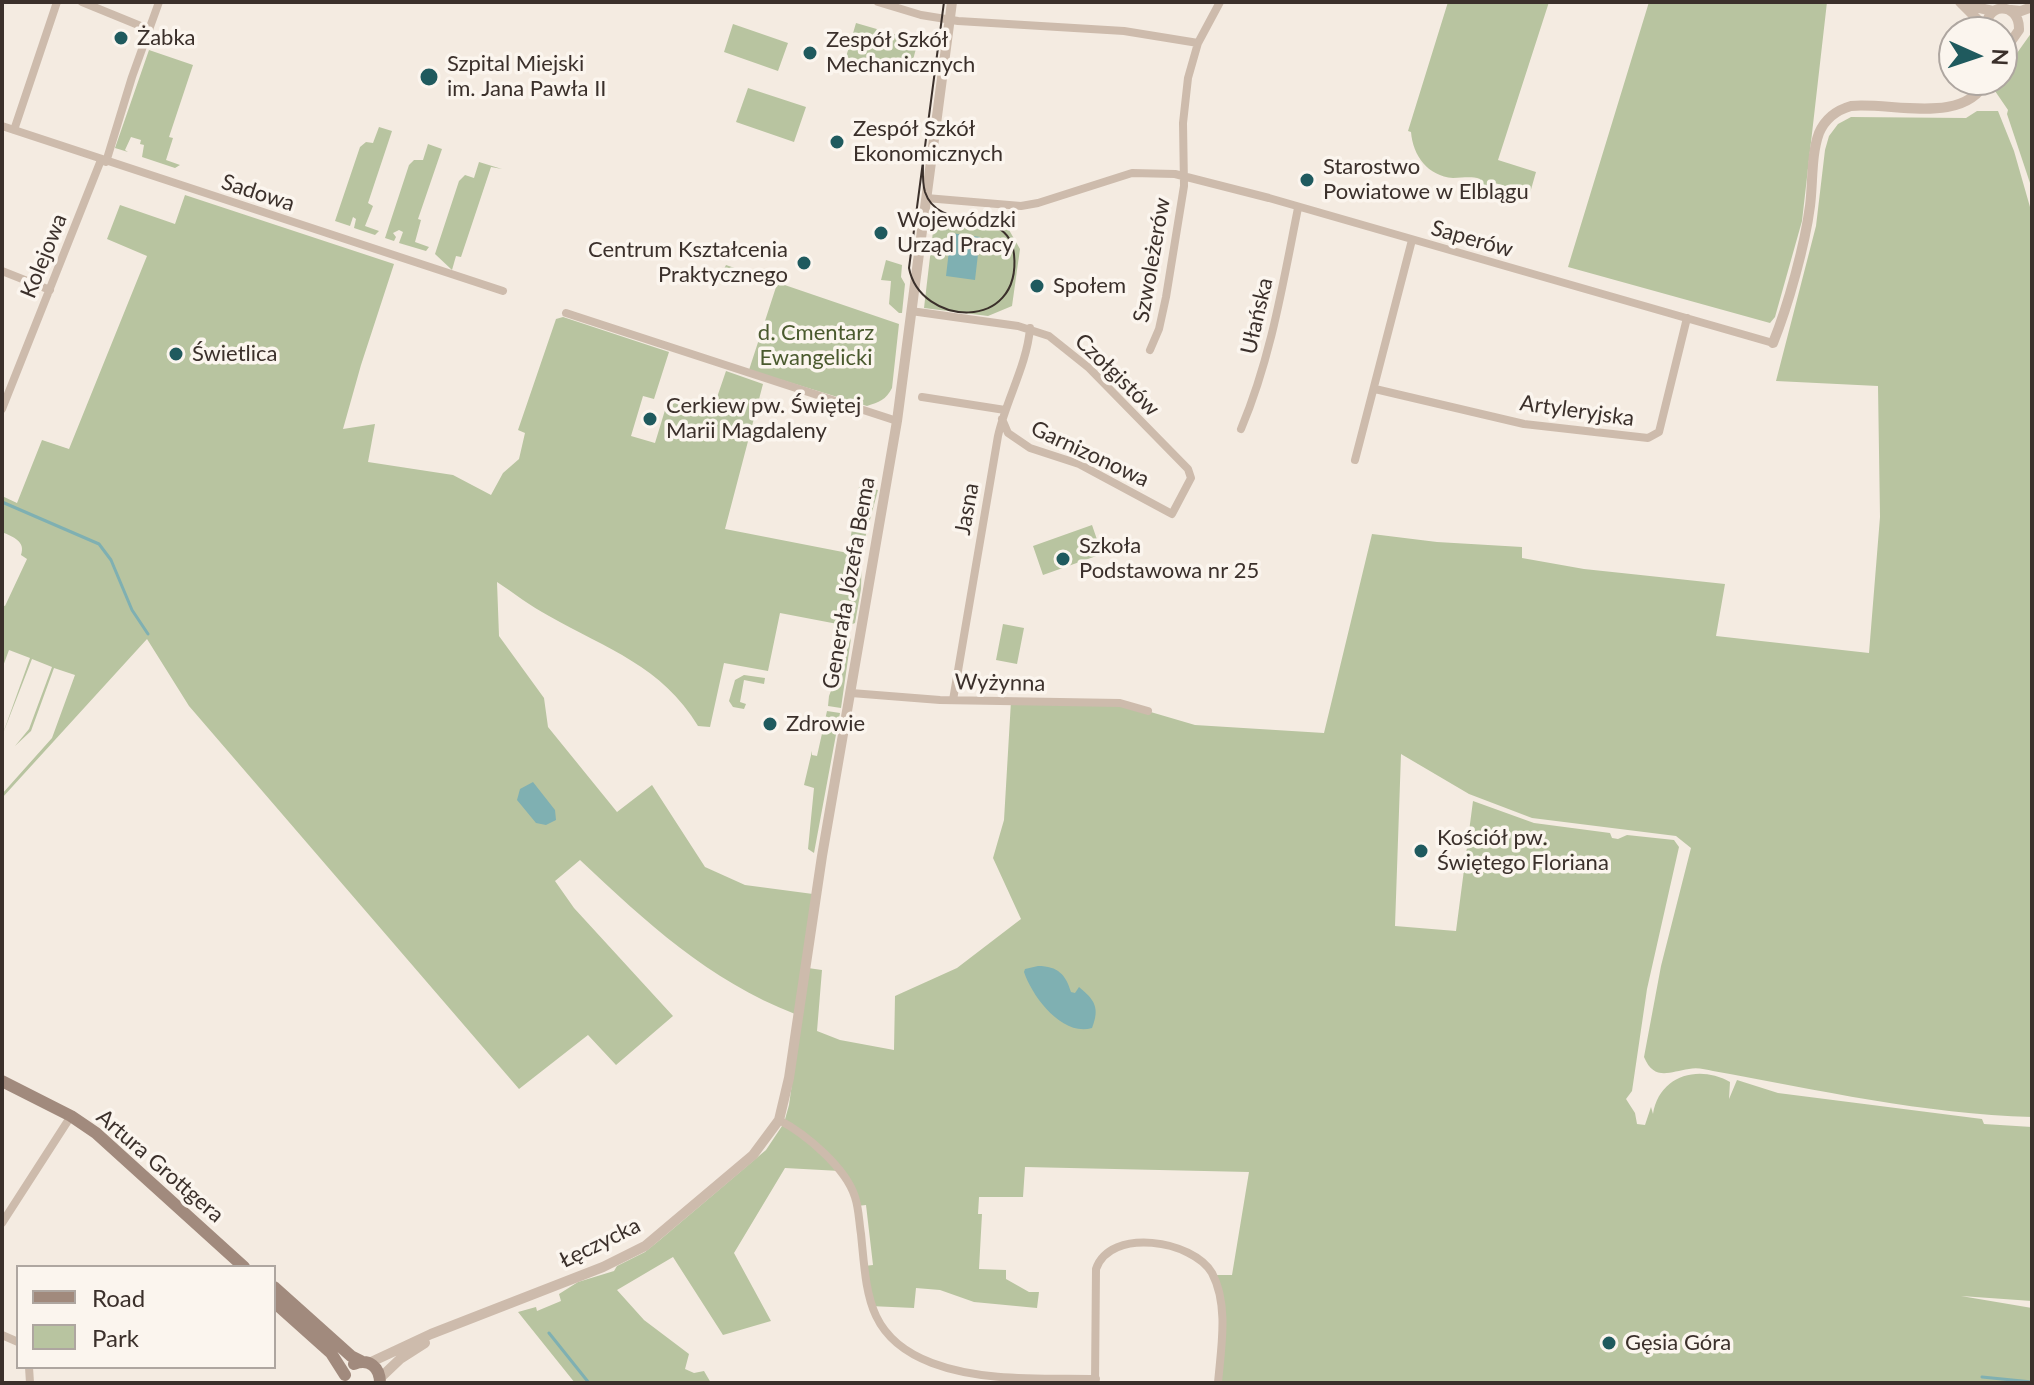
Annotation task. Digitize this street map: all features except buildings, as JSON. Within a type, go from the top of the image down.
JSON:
[{"type":"main road","name":"Artura Grottgera","points":[[2,1081],[71,1116],[105,1141],[242,1265]]},
{"type":"main road","points":[[276,1289],[351,1356],[377,1369],[380,1380]]},
{"type":"main road","points":[[276,1304],[334,1357],[344,1380]]},
{"type":"main road","points":[[344,1380],[351,1366],[365,1362]]},
{"type":"street","points":[[14,130],[57,2]]},
{"type":"street","points":[[82,2],[148,29]]},
{"type":"street","name":"Kolejowa","points":[[2,409],[103,161],[159,2]]},
{"type":"street","points":[[878,2],[934,18],[1124,31],[1198,43]]},
{"type":"street","name":"Generała Józefa Bema","points":[[779,1120],[789,1078],[818,882],[897,421],[952,2]]},
{"type":"street","name":"Szwoleżerów","points":[[1150,350],[1159,329],[1166,297],[1185,176],[1182,159],[1188,78],[1198,43],[1220,2]]},
{"type":"street","points":[[1961,3],[1993,11]]},
{"type":"street","points":[[1989,16],[2002,8],[2021,11],[2032,7]]},
{"type":"street","points":[[2010,10],[2017,17],[2020,26],[2018,34]]},
{"type":"street","points":[[2020,26],[2032,17]]},
{"type":"street","points":[[1773,343],[1808,220],[1816,143],[1824,123],[1836,112],[1851,106],[1956,107],[1973,96]]},
{"type":"street","name":"Sadowa","points":[[2,126],[503,291]]},
{"type":"street","name":"Saperów","points":[[926,198],[1021,206],[1132,173],[1153,171],[1185,176],[1773,343]]},
{"type":"street","name":"Ułańska","points":[[1241,429],[1269,348],[1298,208]]},
{"type":"street","points":[[1355,460],[1412,240]]},
{"type":"street","points":[[2,271],[50,290]]},
{"type":"street","name":"Czołgistów","points":[[911,311],[1030,328],[1049,336],[1077,356],[1188,469],[1191,478],[1172,514]]},
{"type":"street","points":[[566,313],[897,421]]},
{"type":"street","name":"Artyleryjska","points":[[1375,389],[1524,424],[1648,438],[1659,432],[1687,318]]},
{"type":"street","name":"Jasna","points":[[953,700],[1003,414],[1028,347],[1030,328]]},
{"type":"street","name":"Garnizonowa","points":[[922,397],[1003,414],[1008,433],[1030,448],[1079,464],[1172,514]]},
{"type":"street","name":"Wyżynna","points":[[851,693],[953,700],[1120,703],[1148,711]]},
{"type":"street","points":[[2,1223],[71,1116]]},
{"type":"street","points":[[779,1120],[831,1160],[851,1188],[857,1206],[868,1299],[880,1324],[898,1343],[924,1360],[958,1370],[1096,1381],[1096,1269],[1099,1261],[1105,1253],[1118,1246],[1153,1244],[1180,1248],[1192,1254],[1213,1275],[1221,1310],[1218,1383]]},
{"type":"street","name":"Łęczycka","points":[[365,1362],[603,1267],[645,1246],[753,1155],[779,1120]]},
{"type":"street","name":"Łęczycka","points":[[380,1380],[400,1359],[447,1329]]},
{"type":"green space","points":[[1448,2],[1549,2],[1498,160],[1536,172],[1530,193],[1491,182],[1489,187],[1479,184],[1480,179],[1477,178],[1453,178],[1436,173],[1423,163],[1415,149],[1411,132],[1408,131]]},
{"type":"green space","points":[[1649,2],[1827,2],[1802,221],[1775,317],[1770,323],[1568,267]]},
{"type":"green space","points":[[856,23],[918,41],[909,75],[846,57]]},
{"type":"green space","points":[[733,24],[788,43],[778,71],[724,52]]},
{"type":"green space","points":[[2032,32],[2032,189],[2008,110],[1998,96],[2018,96],[2018,52]]},
{"type":"green space","points":[[149,50],[193,65],[169,137],[173,138],[166,160],[180,165],[175,168],[142,157],[144,145],[140,144],[141,140],[131,137],[125,150],[128,152],[115,148]]},
{"type":"green space","points":[[748,88],[806,107],[794,142],[736,122]]},
{"type":"green space","points":[[1977,111],[1998,111],[2014,151],[2032,214],[2032,1117],[1911,1106],[1701,1068],[1657,1072],[1644,1057],[1661,966],[1691,848],[1676,836],[1532,818],[1469,794],[1401,754],[1395,926],[1456,931],[1473,801],[1534,823],[1610,833],[1612,838],[1618,839],[1627,835],[1674,840],[1679,847],[1647,989],[1632,1091],[1626,1099],[1635,1113],[1637,1124],[1645,1125],[1651,1107],[1653,1114],[1663,1090],[1672,1082],[1693,1074],[1705,1074],[1730,1082],[1729,1099],[1737,1080],[1778,1093],[1982,1119],[1984,1124],[2032,1127],[2032,1301],[1961,1296],[2032,1308],[2032,1383],[1218,1383],[1221,1310],[1213,1275],[1232,1275],[1249,1172],[1025,1167],[1023,1197],[979,1197],[978,1214],[982,1214],[979,1269],[1006,1270],[1006,1279],[1029,1292],[1039,1292],[1037,1308],[974,1302],[940,1290],[916,1288],[914,1308],[870,1306],[864,1266],[873,1265],[866,1205],[857,1206],[840,1171],[785,1168],[734,1253],[771,1321],[723,1335],[673,1257],[617,1290],[644,1320],[689,1354],[685,1369],[694,1373],[704,1371],[711,1383],[575,1383],[518,1312],[536,1307],[537,1311],[561,1301],[559,1294],[578,1282],[614,1271],[617,1266],[645,1252],[766,1150],[784,1123],[789,1105],[808,968],[822,970],[817,1031],[840,1040],[894,1050],[895,996],[957,968],[1021,919],[993,858],[1004,820],[1011,701],[1120,703],[1195,725],[1324,733],[1372,534],[1522,547],[1522,558],[1584,569],[1725,584],[1716,636],[1869,653],[1880,517],[1878,386],[1776,381],[1816,226],[1829,136],[1838,124],[1851,117],[1966,118]]},
{"type":"green space","points":[[379,127],[392,131],[368,203],[373,206],[365,226],[379,231],[375,235],[354,228],[356,219],[353,217],[350,226],[335,221],[360,147],[366,142],[373,143]]},
{"type":"green space","points":[[428,144],[442,149],[418,219],[421,220],[415,242],[429,247],[426,251],[399,243],[403,232],[399,230],[393,233],[396,237],[394,241],[385,238],[409,165],[414,160],[423,160]]},
{"type":"green space","points":[[479,162],[502,169],[491,167],[461,257],[456,256],[452,270],[435,254],[459,181],[465,175],[474,178]]},
{"type":"green space","points":[[185,195],[394,264],[343,429],[375,424],[368,462],[453,475],[491,495],[503,473],[519,459],[525,433],[518,430],[556,319],[563,317],[669,352],[654,399],[643,396],[631,436],[655,443],[669,397],[713,409],[726,371],[763,384],[725,529],[848,553],[859,487],[878,490],[862,549],[861,589],[855,623],[848,626],[780,613],[768,671],[724,663],[710,727],[698,726],[668,688],[632,661],[542,612],[497,582],[499,636],[544,698],[548,727],[617,812],[652,785],[705,867],[745,885],[813,894],[795,1014],[763,1000],[706,967],[654,927],[580,860],[555,881],[574,908],[673,1016],[616,1065],[588,1035],[519,1089],[189,706],[147,639],[2,798],[2,794],[52,738],[75,675],[54,668],[31,731],[15,746],[29,729],[52,667],[32,659],[2,736],[30,658],[9,650],[2,669],[2,605],[5,606],[27,559],[21,555],[20,543],[2,532],[2,496],[17,503],[42,440],[69,449],[147,256],[107,239],[120,205],[175,224]]},
{"type":"green space","points":[[939,214],[1005,223],[1020,249],[1012,306],[988,316],[924,308],[934,223]]},
{"type":"green space","points":[[886,260],[902,265],[901,277],[905,284],[902,313],[889,304],[891,281],[881,280]]},
{"type":"green space","name":"d. Cmentarz Ewangelicki","points":[[726,265],[899,324],[892,388],[887,395],[867,406],[749,370],[777,284],[724,269]]},
{"type":"green space","points":[[1092,525],[1102,554],[1043,575],[1033,546]]},
{"type":"green space","points":[[1003,624],[1024,628],[1017,664],[996,660]]},
{"type":"green space","points":[[851,638],[841,708],[828,706],[829,696]]},
{"type":"green space","points":[[744,675],[765,678],[764,684],[744,680],[740,702],[746,704],[744,709],[733,707],[729,701],[735,680]]},
{"type":"green space","points":[[827,711],[840,713],[814,853],[808,849],[814,788],[804,785],[812,751],[812,755],[817,756]]},
{"type":"water","points":[[951,233],[980,237],[975,280],[946,276]]},
{"type":"water","points":[[533,782],[555,810],[556,820],[546,825],[536,823],[517,800],[520,789]]},
{"type":"water","points":[[1038,966],[1056,970],[1064,976],[1071,992],[1075,993],[1079,987],[1089,996],[1096,1010],[1092,1028],[1081,1029],[1059,1021],[1041,1003],[1024,972]]},
{"type":"waterway","points":[[2,502],[99,544],[111,560],[132,610],[148,634]]},
{"type":"waterway","points":[[549,1333],[589,1383]]},
{"type":"waterway","points":[[1982,1377],[2032,1382]]},
{"type":"tram line","points":[[923,161],[923,165],[923,177],[924,188],[933,205],[944,213],[987,223],[1009,238],[1014,254],[1012,280],[1003,298],[987,308],[969,312],[949,310],[931,301],[917,287],[909,268],[944,2]]},
{"type":"place","name":"Żabka","points":[[121,38]]},
{"type":"place","name":"Zespół Szkół Mechanicznych","points":[[810,53]]},
{"type":"place","name":"Szpital Miejski im. Jana Pawła II","points":[[429,77]]},
{"type":"place","name":"Zespół Szkół Ekonomicznych","points":[[837,142]]},
{"type":"place","name":"Starostwo Powiatowe w Elblągu","points":[[1307,180]]},
{"type":"place","name":"Wojewódzki Urząd Pracy","points":[[881,233]]},
{"type":"place","name":"Centrum Kształcenia Praktycznego","points":[[804,263]]},
{"type":"place","name":"Społem","points":[[1037,286]]},
{"type":"place","name":"Świetlica","points":[[176,354]]},
{"type":"place","name":"Cerkiew pw. Świętej Marii Magdaleny","points":[[650,419]]},
{"type":"place","name":"Szkoła Podstawowa nr 25","points":[[1063,559]]},
{"type":"place","name":"Zdrowie","points":[[770,724]]},
{"type":"place","name":"Kościół pw. Świętego Floriana","points":[[1421,851]]},
{"type":"place","name":"Gęsia Góra","points":[[1609,1343]]}]
